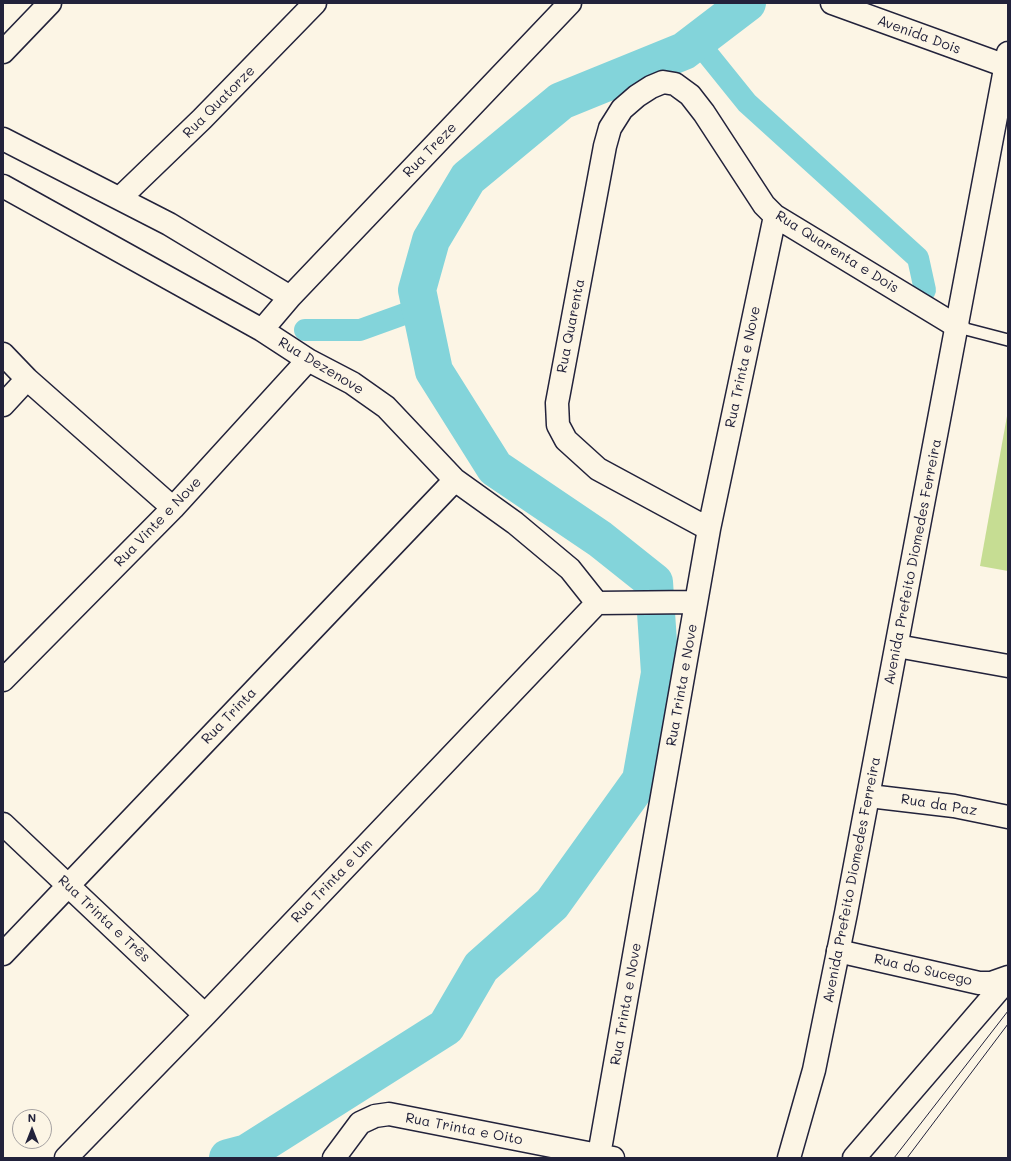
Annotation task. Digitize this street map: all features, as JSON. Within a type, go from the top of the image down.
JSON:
[{"type":"street","points":[[3,52],[50,3]]},
{"type":"street","name":"Rua Quatorze","points":[[120,198],[202,119],[315,3]]},
{"type":"street","name":"Rua Treze","points":[[262,330],[290,297],[570,3]]},
{"type":"street","name":"Avenida Dois","points":[[832,3],[1007,59]]},
{"type":"street","name":"Avenida Prefeito Diomedes Ferreira","points":[[789,1158],[814,1070],[869,796],[1007,59]]},
{"type":"street","name":"Rua Quarenta","points":[[675,84],[663,82],[651,87],[622,109],[610,128],[605,146],[557,403],[558,425],[566,440],[598,469],[709,529]]},
{"type":"street","name":"Rua Quarenta e Dois","points":[[675,84],[690,95],[704,113],[764,205],[775,216],[795,230],[826,246],[958,327]]},
{"type":"street","points":[[3,139],[169,224],[290,297]]},
{"type":"street","name":"Rua Dezenove","points":[[3,186],[262,330],[308,360],[352,383],[386,407],[415,435],[455,480],[515,523],[570,569],[597,603]]},
{"type":"street","name":"Rua Trinta e Nove","points":[[606,1157],[709,529],[775,216]]},
{"type":"street","points":[[3,354],[27,379],[173,508]]},
{"type":"street","name":"Rua Vinte e Nove","points":[[3,680],[173,508],[308,360]]},
{"type":"street","points":[[3,405],[27,379]]},
{"type":"street","name":"Rua Trinta","points":[[3,954],[67,885],[455,480]]},
{"type":"street","points":[[597,603],[696,602]]},
{"type":"street","name":"Rua Trinta e Um","points":[[66,1158],[205,1015],[597,603]]},
{"type":"street","points":[[897,646],[1008,666]]},
{"type":"street","name":"Rua da Paz","points":[[869,796],[954,806],[1008,817]]},
{"type":"street","name":"Rua Trinta e Três","points":[[3,824],[205,1015]]},
{"type":"street","name":"Rua do Sucego","points":[[838,951],[979,983],[991,983],[1008,978]]},
{"type":"street","points":[[854,1158],[1008,978]]},
{"type":"street","name":"Rua Trinta e Oito","points":[[334,1158],[360,1123],[375,1116],[389,1114],[567,1154],[606,1157]]},
{"type":"lane","points":[[958,327],[1008,340]]},
{"type":"green space","points":[[1007,416],[1008,417],[1008,571],[980,566]]},
{"type":"waterway","points":[[228,1158],[247,1153],[446,1027],[481,967],[552,904],[641,780],[660,673],[654,582],[600,539],[495,468],[434,371],[417,290],[431,240],[468,178],[561,101],[684,51],[747,3]]},
{"type":"waterway","points":[[697,41],[747,103],[918,258],[925,290]]},
{"type":"waterway","points":[[305,330],[360,330],[421,308]]},
{"type":"tram line","points":[[894,1158],[1008,1011]]},
{"type":"tram line","points":[[907,1158],[1008,1024]]}]
